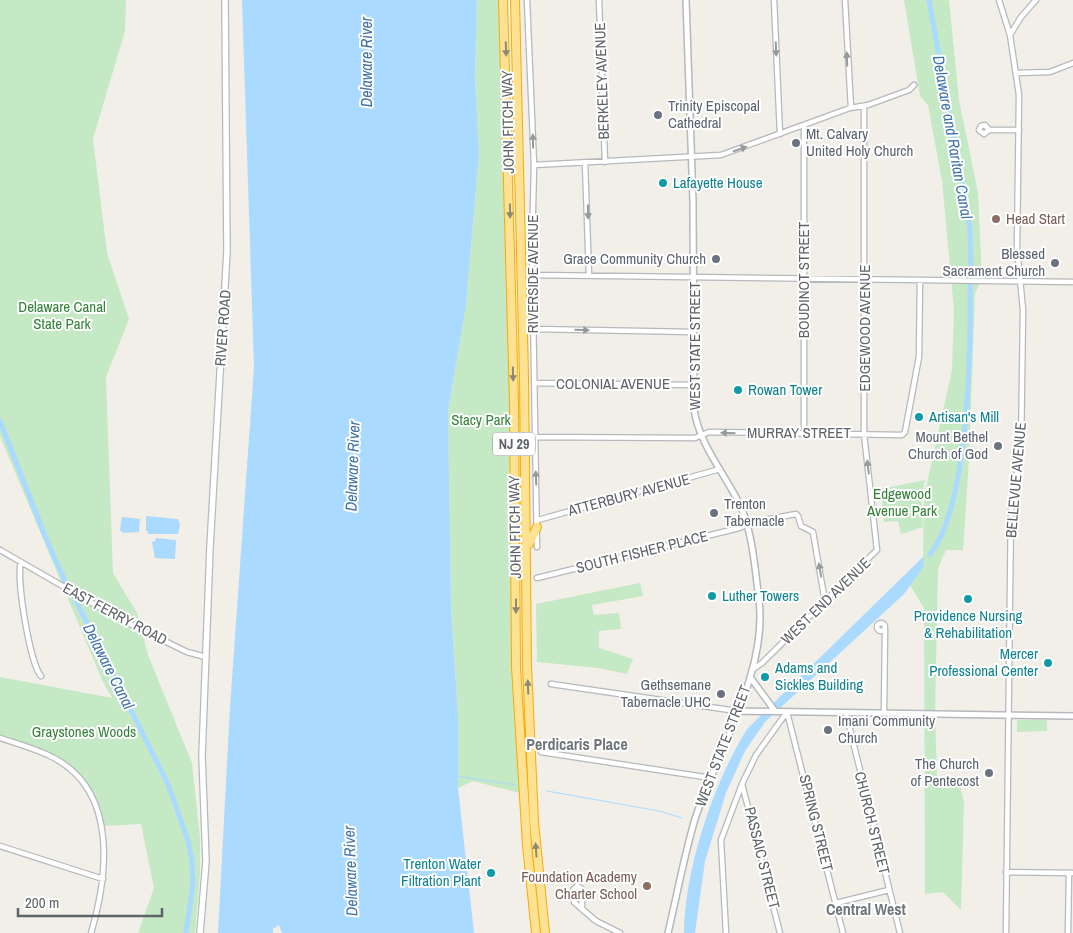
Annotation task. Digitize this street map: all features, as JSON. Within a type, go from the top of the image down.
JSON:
[{"type":"highway","name":"JOHN FITCH WAY","points":[[503,0],[514,402],[516,667],[527,845],[536,933]]},
{"type":"highway","name":"JOHN FITCH WAY","points":[[515,0],[524,333],[527,666],[534,822],[545,933]]},
{"type":"highway","points":[[524,333],[528,315],[533,306]]},
{"type":"highway","points":[[527,551],[538,523]]},
{"type":"main road","name":"RIVER ROAD","points":[[200,933],[206,861],[202,780],[206,657],[227,251],[225,0]]},
{"type":"street","name":"RIVERSIDE AVENUE","points":[[528,0],[534,165],[532,276],[537,547]]},
{"type":"street","name":"BERKELEY AVENUE","points":[[599,0],[605,162]]},
{"type":"street","name":"WEST STATE STREET","points":[[668,933],[690,839],[750,677],[758,653],[761,632],[759,602],[747,524],[695,420],[692,385],[694,276],[692,158],[686,0]]},
{"type":"street","points":[[774,0],[780,134]]},
{"type":"street","points":[[845,0],[852,108]]},
{"type":"street","name":"BELLEVUE AVENUE","points":[[1000,0],[1017,72],[1019,130],[1017,248],[1022,280],[1021,448],[1011,505],[1006,933]]},
{"type":"street","points":[[1010,36],[1021,17],[1036,0]]},
{"type":"street","points":[[1017,72],[1050,72],[1073,63]]},
{"type":"street","points":[[534,165],[721,155],[852,108],[864,106],[909,90],[914,85]]},
{"type":"street","name":"EDGEWOOD AVENUE","points":[[864,106],[864,434],[877,550]]},
{"type":"street","name":"BOUDINOT STREET","points":[[804,126],[804,434]]},
{"type":"street","points":[[988,130],[1019,130]]},
{"type":"street","points":[[585,163],[589,275]]},
{"type":"street","points":[[532,276],[694,276],[1073,282]]},
{"type":"street","name":"MURRAY STREET","points":[[535,437],[695,438],[709,432],[897,435],[905,432],[920,357],[920,280]]},
{"type":"street","points":[[534,330],[693,332]]},
{"type":"street","name":"COLONIAL AVENUE","points":[[534,383],[692,385]]},
{"type":"street","name":"ATTERBURY AVENUE","points":[[538,523],[720,468]]},
{"type":"street","name":"SOUTH FISHER PLACE","points":[[537,578],[747,524],[797,515],[801,526],[812,530],[825,602]]},
{"type":"street","name":"EAST FERRY ROAD","points":[[0,550],[151,634],[192,653],[206,657]]},
{"type":"street","name":"WEST END AVENUE","points":[[752,670],[825,602],[877,550]]},
{"type":"street","points":[[21,562],[19,579],[26,621],[34,666],[41,676]]},
{"type":"street","points":[[884,630],[884,713]]},
{"type":"street","points":[[758,653],[766,658]]},
{"type":"street","points":[[750,677],[776,711]]},
{"type":"street","points":[[551,684],[737,711],[1073,716]]},
{"type":"street","points":[[726,933],[720,846],[742,784],[759,749],[787,712]]},
{"type":"street","name":"SPRING STREET","points":[[787,712],[843,933]]},
{"type":"street","name":"CHURCH STREET","points":[[846,713],[900,933]]},
{"type":"street","points":[[0,738],[53,757],[74,773],[87,789],[96,806],[102,826],[104,852],[102,879],[91,933]]},
{"type":"street","points":[[542,752],[711,778]]},
{"type":"street","name":"PASSAIC STREET","points":[[742,784],[780,933]]},
{"type":"street","points":[[0,846],[102,879]]},
{"type":"street","points":[[1006,872],[1071,873],[1068,933]]},
{"type":"street","points":[[582,909],[582,889],[577,886],[573,890],[574,902],[582,909],[596,921],[620,933]]},
{"type":"street","points":[[836,904],[889,890]]},
{"type":"green space","name":"Delaware Canal State Park","points":[[0,0],[126,0],[125,31],[93,139],[107,253],[129,319],[106,377],[113,573],[137,613],[148,655],[192,763],[200,838],[200,873],[195,933],[138,933],[154,888],[141,824],[102,826],[92,797],[74,774],[52,759],[0,738],[0,677],[112,698],[102,680],[0,436]]},
{"type":"green space","name":"Stacy Park","points":[[477,0],[503,0],[516,648],[523,794],[473,781],[456,789],[458,717],[451,606],[448,411],[466,305],[479,153],[475,77]]},
{"type":"green space","points":[[904,0],[949,0],[959,100],[978,193],[982,280],[975,293],[969,459],[963,550],[946,550],[938,568],[935,714],[937,778],[958,779],[964,802],[961,910],[943,892],[925,894],[924,608],[910,585],[923,568],[924,497],[952,370],[954,310],[942,181],[928,105],[920,96]]},
{"type":"green space","name":"Edgewood Avenue Park","points":[[925,480],[921,499],[923,527],[901,534],[898,521],[884,522],[881,489]]},
{"type":"green space","points":[[640,583],[643,596],[592,605],[594,615],[619,613],[621,629],[599,631],[599,648],[633,659],[627,674],[599,668],[537,662],[536,604]]},
{"type":"green space","points":[[1017,720],[1047,720],[1047,731],[1017,732]]},
{"type":"water","name":"Delaware River","points":[[242,0],[477,0],[475,77],[479,153],[466,305],[448,411],[451,606],[458,717],[458,788],[474,933],[282,933],[279,925],[273,929],[273,933],[218,933],[230,708],[254,367]]},
{"type":"water","points":[[146,516],[178,519],[180,525],[178,534],[148,534],[148,531],[146,531]]},
{"type":"water","points":[[122,517],[140,519],[139,532],[123,533],[120,530]]},
{"type":"water","points":[[156,538],[176,540],[175,559],[155,558],[152,542]]},
{"type":"water","points":[[924,556],[923,568],[904,594],[765,722],[745,751],[726,793],[705,861],[695,933],[684,933],[689,881],[703,827],[723,775],[747,729]]},
{"type":"waterway","name":"Delaware and Raritan Canal","points":[[929,0],[970,229],[971,275]]},
{"type":"waterway","name":"Delaware and Raritan Canal","points":[[930,554],[943,531],[953,501],[960,464],[968,385],[970,285]]},
{"type":"waterway","name":"Delaware Canal","points":[[0,421],[45,536],[65,581]]},
{"type":"waterway","name":"Delaware Canal","points":[[75,599],[168,784],[188,841],[192,861],[193,884],[186,933]]},
{"type":"waterway","points":[[457,776],[516,785]]},
{"type":"waterway","points":[[547,791],[659,811],[682,818]]},
{"type":"place","name":"Trinity Episcopal Cathedral","points":[[658,115]]},
{"type":"place","name":"Mt. Calvary United Holy Church","points":[[796,143]]},
{"type":"place","name":"Lafayette House","points":[[663,183]]},
{"type":"place","name":"Head Start","points":[[996,219]]},
{"type":"place","name":"Grace Community Church","points":[[716,259]]},
{"type":"place","name":"Blessed Sacrament Church","points":[[1055,263]]},
{"type":"place","name":"Rowan Tower","points":[[738,390]]},
{"type":"place","name":"Artisan's Mill","points":[[919,417]]},
{"type":"place","name":"Mount Bethel Church of God","points":[[998,446]]},
{"type":"place","name":"Trenton Tabernacle","points":[[714,513]]},
{"type":"place","name":"Luther Towers","points":[[712,596]]},
{"type":"place","name":"Providence Nursing & Rehabilitation","points":[[968,599]]},
{"type":"place","name":"Mercer Professional Center","points":[[1048,663]]},
{"type":"place","name":"Adams and Sickles Building","points":[[765,677]]},
{"type":"place","name":"Gethsemane Tabernacle UHC","points":[[721,694]]},
{"type":"place","name":"Imani Community Church","points":[[828,730]]},
{"type":"place","name":"The Church of Pentecost","points":[[989,773]]},
{"type":"place","name":"Trenton Water Filtration Plant","points":[[491,873]]},
{"type":"place","name":"Foundation Academy Charter School","points":[[647,886]]},
{"type":"district","name":"Perdicaris Place","points":[[577,744]]},
{"type":"district","name":"Central West","points":[[866,909]]},
{"type":"park label","name":"Graystones Woods","points":[[84,732]]}]
